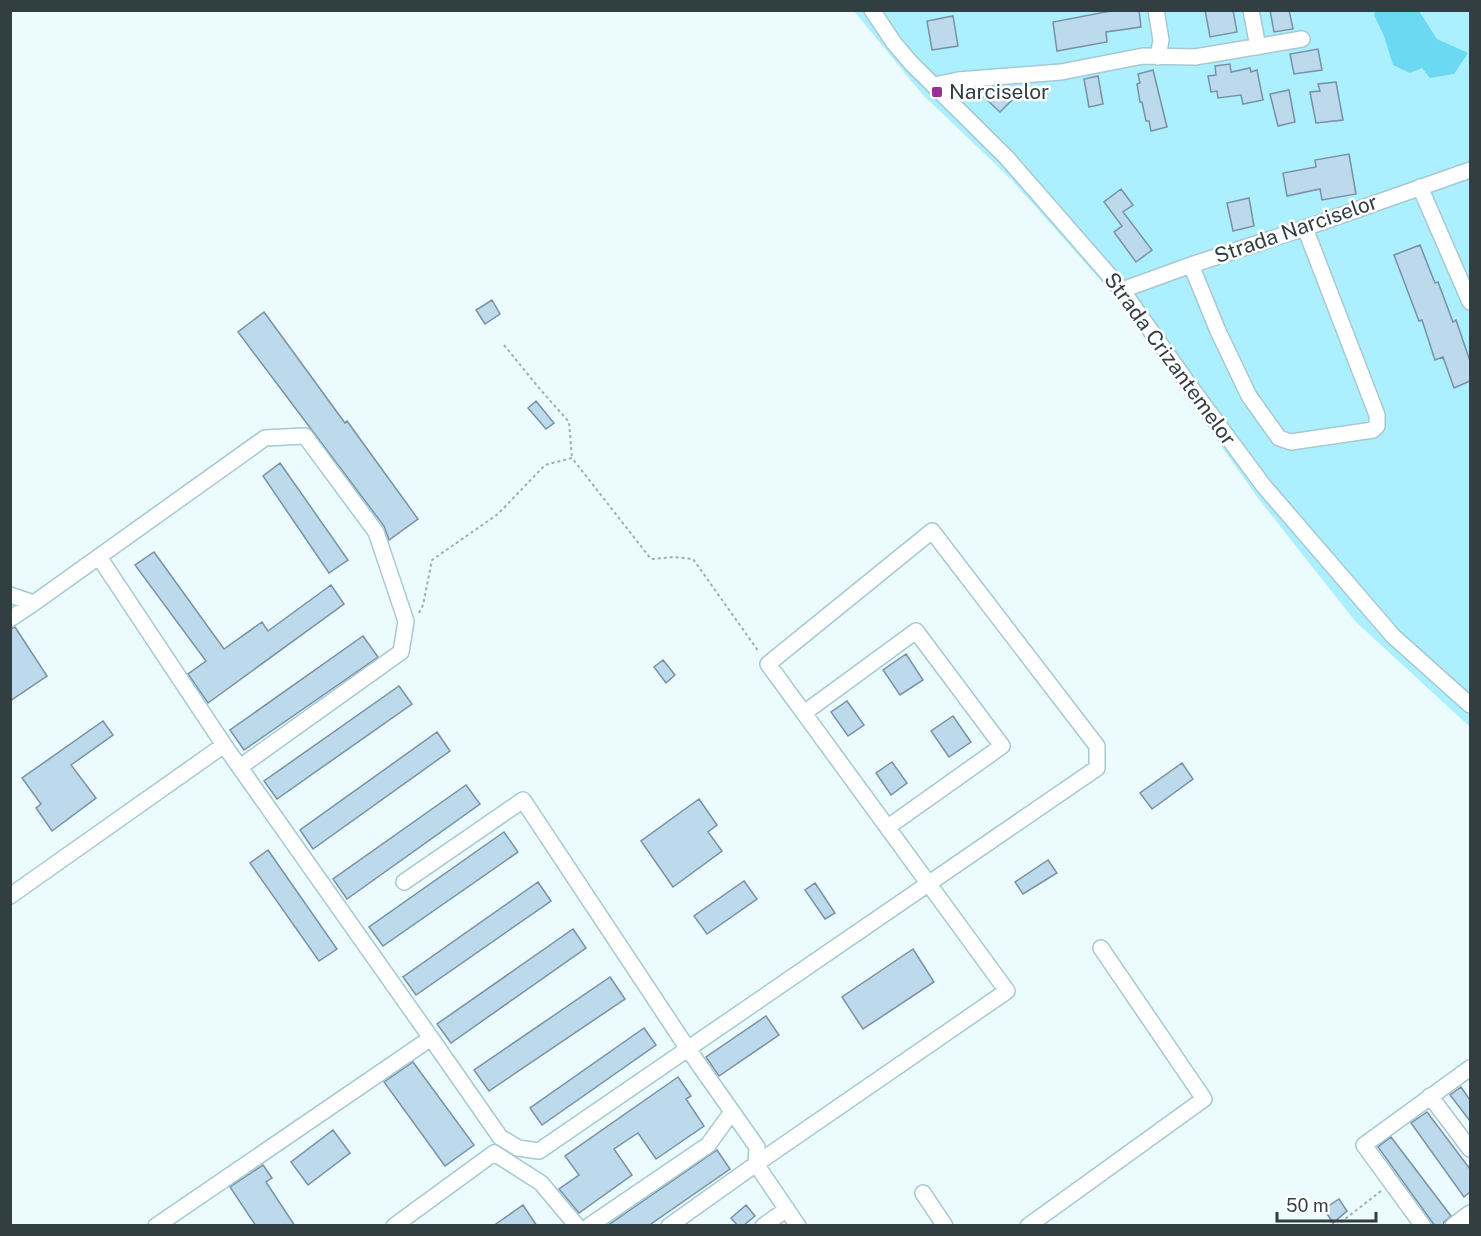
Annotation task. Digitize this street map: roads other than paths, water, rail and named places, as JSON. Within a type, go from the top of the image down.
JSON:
[{"type":"street","name":"Strada Crizantemelor","points":[[872,10],[899,50],[1007,158],[1122,290],[1263,485],[1393,636],[1470,705]]},
{"type":"street","points":[[1156,10],[1161,40],[1158,57]]},
{"type":"street","points":[[1251,10],[1258,46]]},
{"type":"street","points":[[935,85],[958,80],[1060,72],[1143,56],[1195,57],[1302,39]]},
{"type":"street","name":"Strada Narciselor","points":[[1122,290],[1470,170]]},
{"type":"street","points":[[1420,187],[1470,302]]},
{"type":"street","points":[[1191,265],[1218,331],[1249,396],[1279,438],[1291,442],[1373,430],[1377,426],[1377,415],[1305,228]]},
{"type":"street","points":[[10,620],[265,438],[305,436],[376,532],[406,621],[401,652],[240,767]]},
{"type":"street","points":[[99,557],[224,745],[500,1137],[518,1148],[539,1151],[930,883],[1097,768],[1097,746],[932,531],[768,664],[930,883],[1007,991],[669,1226]]},
{"type":"street","points":[[10,595],[34,603]]},
{"type":"street","points":[[804,713],[916,631],[1002,746],[888,827]]},
{"type":"street","points":[[10,896],[224,745]]},
{"type":"street","points":[[404,882],[523,800],[688,1049],[757,1147],[756,1164],[798,1226]]},
{"type":"street","points":[[1028,1226],[1204,1099],[1101,948]]},
{"type":"street","points":[[156,1226],[431,1038]]},
{"type":"street","points":[[1423,1226],[1364,1144],[1470,1068]]},
{"type":"street","points":[[1430,1096],[1470,1149]]},
{"type":"street","points":[[589,1226],[708,1144],[732,1112]]},
{"type":"street","points":[[394,1226],[494,1153],[541,1183],[577,1226]]},
{"type":"street","points":[[922,1193],[945,1226]]},
{"type":"street","points":[[763,1226],[786,1209]]},
{"type":"street","points":[[1453,1226],[1470,1213]]},
{"type":"place","name":"Narciselor","points":[[937,92]]}]
